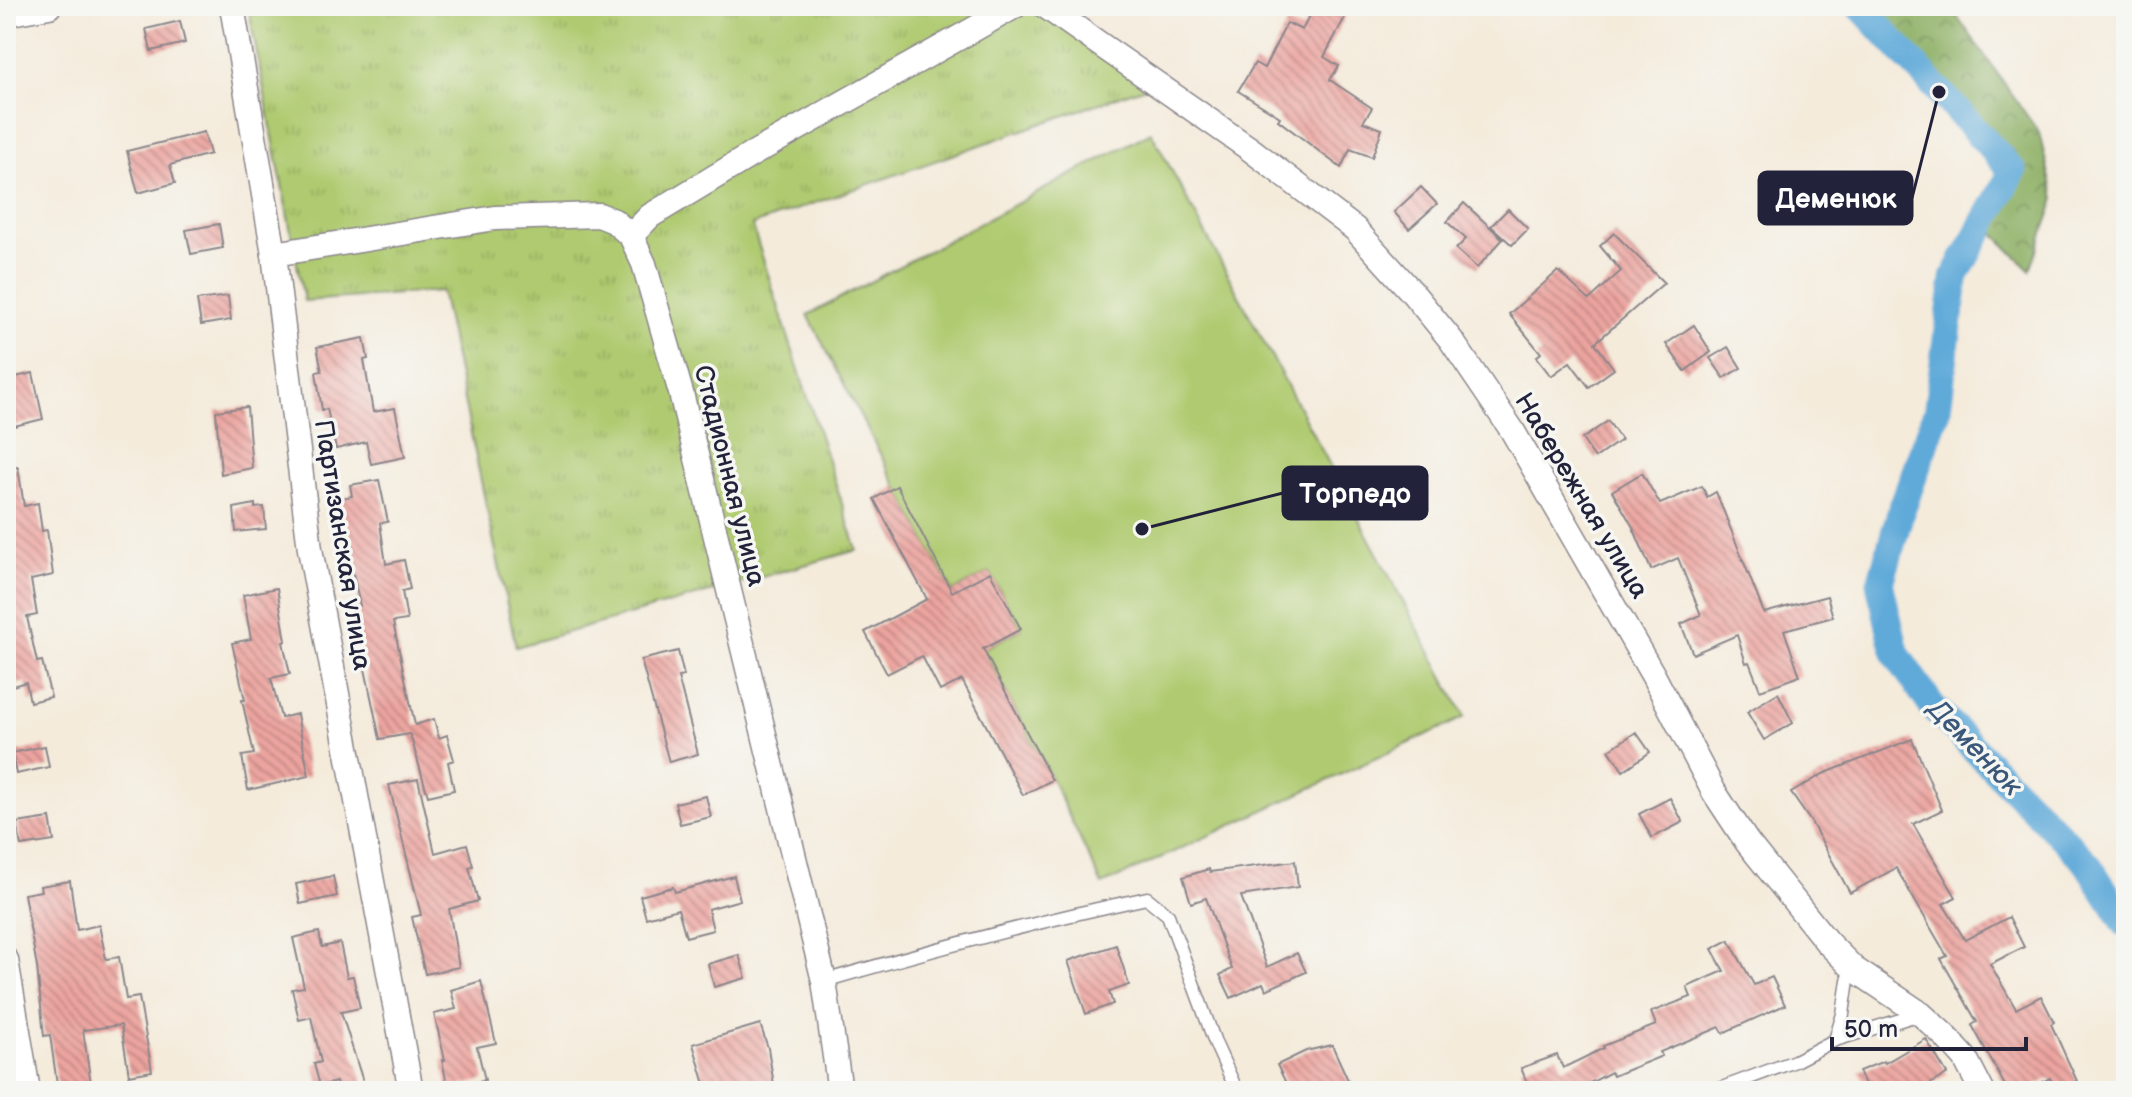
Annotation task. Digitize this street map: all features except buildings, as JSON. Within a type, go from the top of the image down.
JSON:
[{"type":"street","points":[[6,14],[49,6]]},
{"type":"street","name":"Партизанская улица","points":[[232,6],[274,254],[310,549],[411,1091]]},
{"type":"street","points":[[274,254],[495,218],[599,215],[614,221],[631,236],[650,216],[1015,6]]},
{"type":"street","name":"Набережная улица","points":[[1045,6],[1250,149],[1355,229],[1411,291],[1451,340],[1512,430],[1653,675],[1714,792],[1747,842],[1827,942],[1854,969],[1921,1014],[1965,1058],[1982,1091]]},
{"type":"street","name":"Стадионная улица","points":[[631,236],[644,264],[681,393],[824,981],[840,1091]]},
{"type":"street","points":[[6,960],[28,1091]]},
{"type":"lane","points":[[824,981],[1036,922],[1147,898],[1168,915],[1237,1091]]},
{"type":"lane","points":[[1835,1040],[1848,980],[1854,969]]},
{"type":"lane","points":[[1714,1091],[1795,1061],[1835,1040],[1921,1014]]},
{"type":"green space","points":[[248,6],[1049,6],[1154,84],[752,225],[857,550],[516,647],[441,291],[304,301]]},
{"type":"green space","points":[[1860,6],[1950,6],[2039,133],[2055,199],[2030,270],[1984,224],[2012,171]]},
{"type":"green space","points":[[1151,132],[1465,717],[1102,885],[1052,780],[983,649],[1021,629],[990,572],[952,592],[808,315]]},
{"type":"waterway","name":"Деменюк","points":[[1860,6],[2013,171],[1955,276],[1937,411],[1900,514],[1880,585],[1896,654],[1932,706],[2087,863],[2126,924]]},
{"type":"place","name":"Деменюк","points":[[1939,92]]},
{"type":"place","name":"Торпедо","points":[[1142,529]]}]
